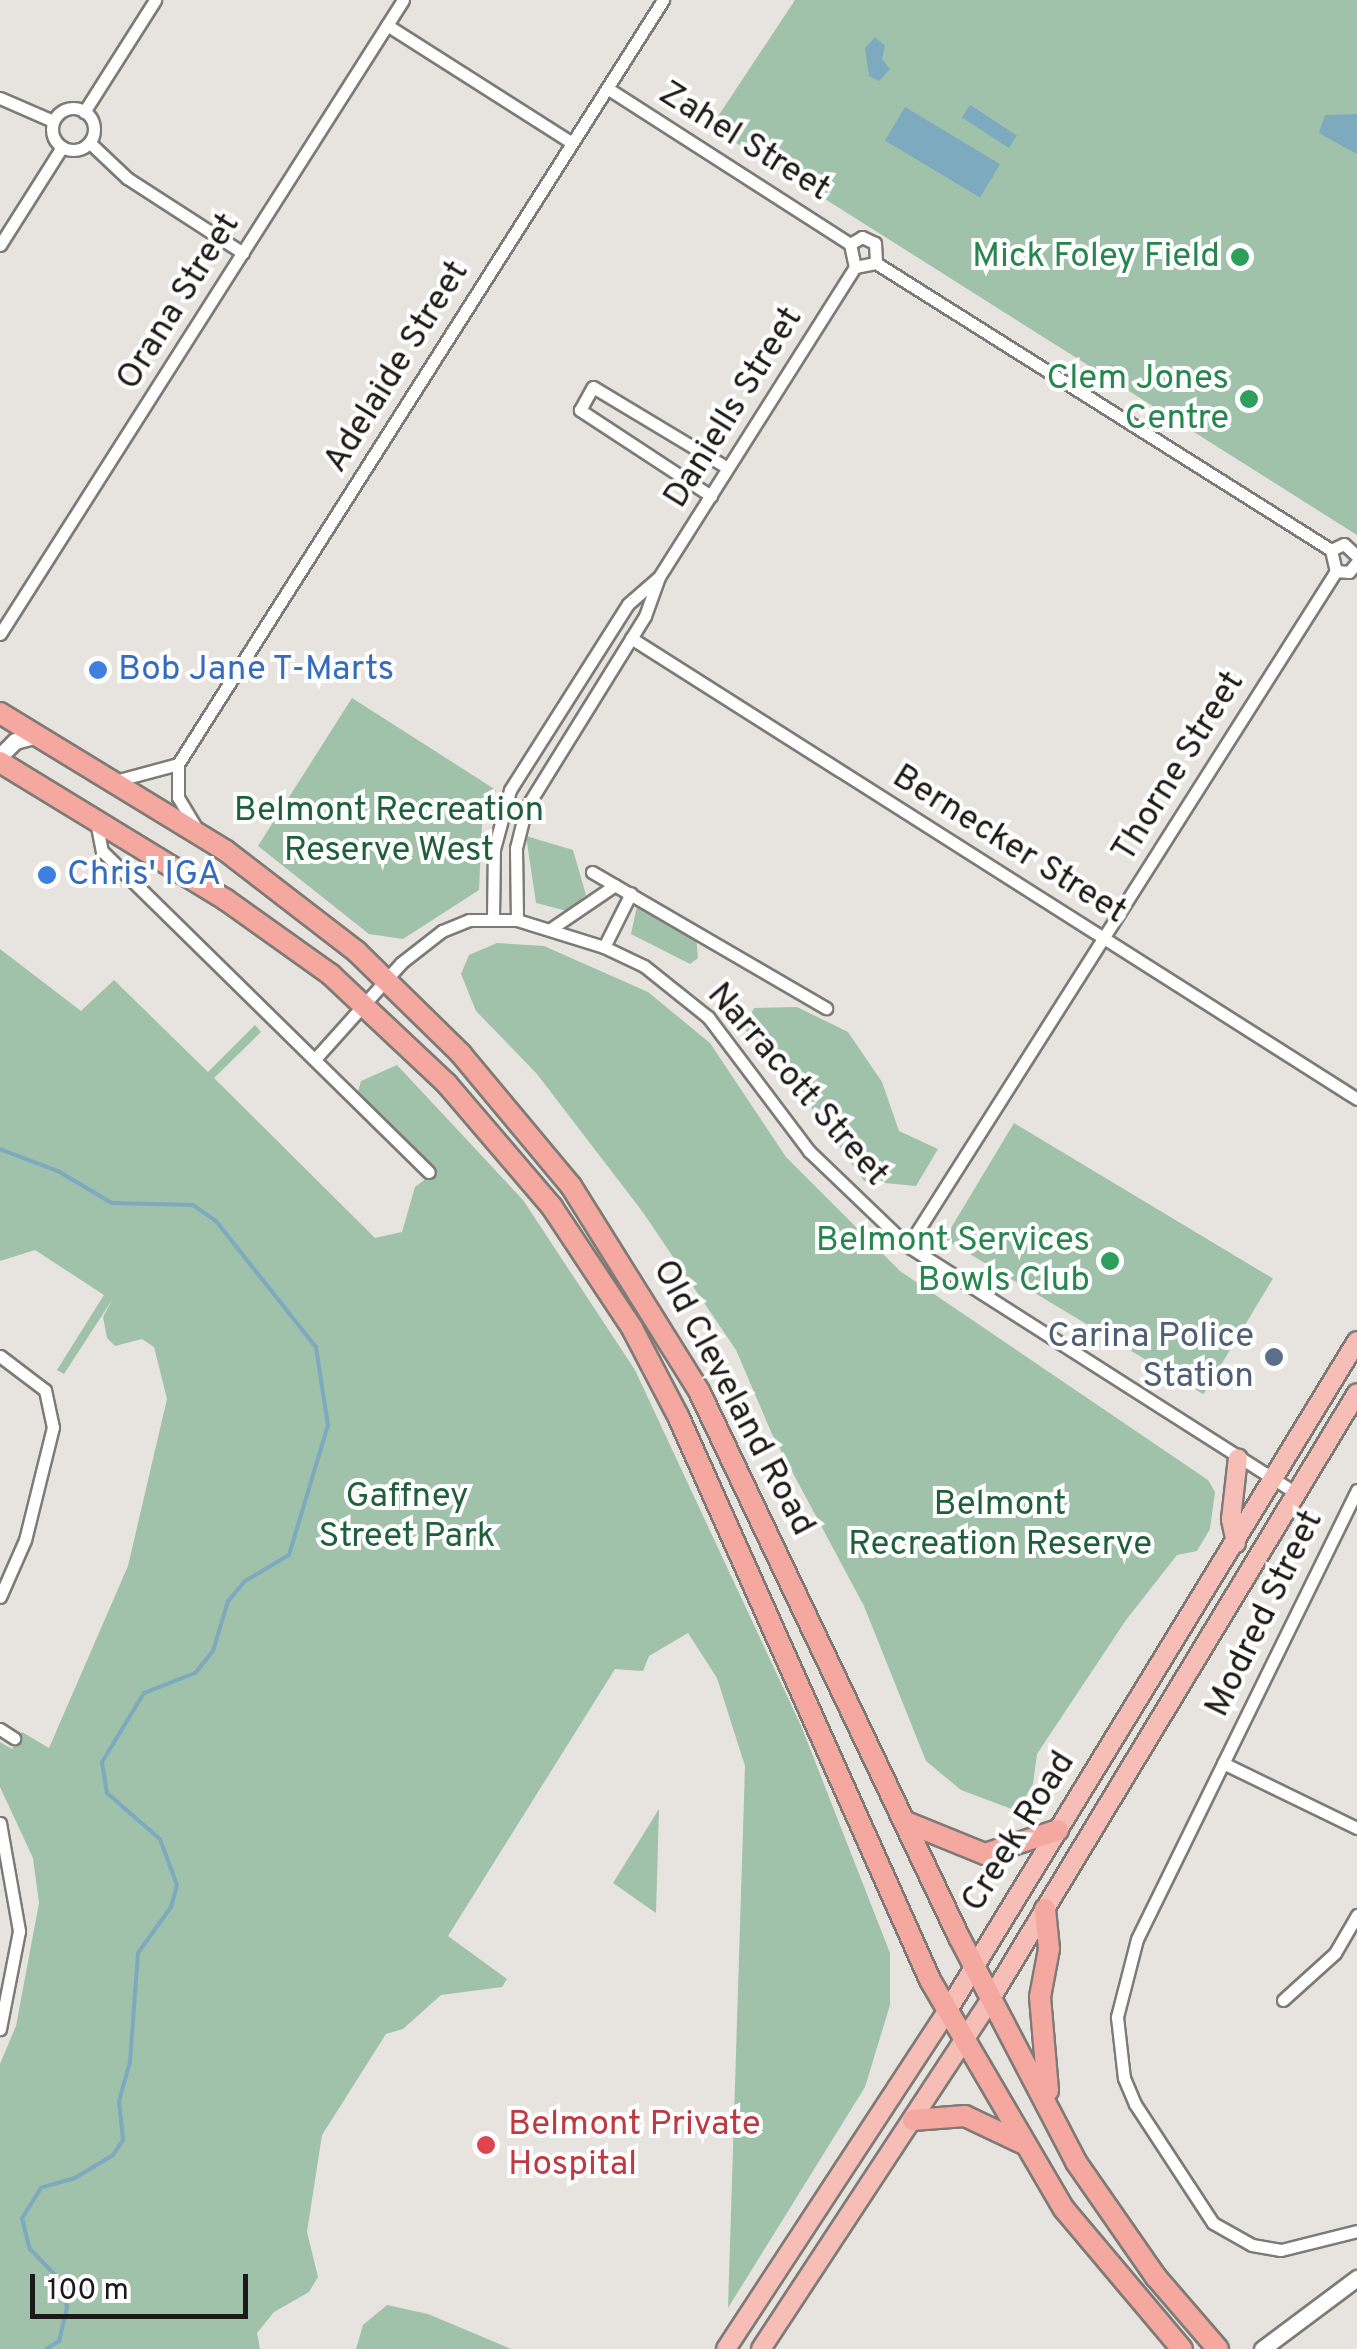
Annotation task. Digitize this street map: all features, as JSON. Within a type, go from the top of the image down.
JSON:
[{"type":"highway","name":"Old Cleveland Road","points":[[0,713],[199,833],[387,978],[539,1144],[644,1294],[714,1419],[990,2000],[1101,2202],[1218,2349]]},
{"type":"highway","name":"Old Cleveland Road","points":[[0,759],[263,924],[363,1005],[500,1142],[552,1206],[632,1328],[750,1568],[908,1936],[948,2010],[1024,2144],[1098,2255],[1182,2349]]},
{"type":"highway","points":[[906,1822],[984,1854],[1058,1830]]},
{"type":"highway","points":[[1045,1910],[1048,1949],[1040,1997],[1048,2100]]},
{"type":"highway","points":[[913,2120],[965,2116],[1024,2144]]},
{"type":"main road","name":"Creek Road","points":[[726,2349],[948,2010],[1357,1342]]},
{"type":"main road","name":"Creek Road","points":[[761,2349],[990,2000],[1357,1393]]},
{"type":"main road","points":[[1236,1543],[1231,1519],[1238,1458]]},
{"type":"street","points":[[84,112],[155,0]]},
{"type":"street","name":"Orana Street","points":[[0,634],[403,0]]},
{"type":"street","name":"Adelaide Street","points":[[178,764],[663,0]]},
{"type":"street","points":[[387,25],[572,143]]},
{"type":"street","name":"Zahel Street","points":[[607,88],[850,244],[862,237],[875,242],[876,263]]},
{"type":"street","points":[[0,98],[54,121],[62,147],[0,245]]},
{"type":"street","points":[[54,121],[64,110],[84,112]]},
{"type":"street","points":[[62,147],[79,150],[90,143],[94,127],[84,112]]},
{"type":"street","points":[[90,143],[127,178],[243,253]]},
{"type":"street","points":[[850,244],[855,268],[876,263],[1331,550],[1336,571],[1357,562],[1344,544],[1331,550]]},
{"type":"street","name":"Daniells Street","points":[[517,920],[516,848],[526,808],[631,638],[659,577],[855,268]]},
{"type":"street","points":[[711,496],[580,410],[593,387],[728,468]]},
{"type":"street","name":"Thorne Street","points":[[908,1246],[1336,571]]},
{"type":"street","name":"Daniells Street","points":[[492,918],[494,849],[510,790],[628,604],[659,577]]},
{"type":"street","name":"Bernecker Street","points":[[631,638],[1357,1099]]},
{"type":"street","points":[[0,759],[15,742],[37,735]]},
{"type":"street","points":[[113,781],[178,764],[178,796],[199,833]]},
{"type":"street","points":[[96,821],[101,849],[429,1172]]},
{"type":"street","name":"Narracott Street","points":[[592,872],[826,1008]]},
{"type":"street","points":[[552,928],[615,885]]},
{"type":"street","points":[[604,946],[631,893]]},
{"type":"street","points":[[316,1060],[387,978],[442,931],[492,918],[517,920]]},
{"type":"street","name":"Narracott Street","points":[[517,920],[604,946],[644,966],[708,1017],[809,1150],[908,1246],[1297,1494]]},
{"type":"street","points":[[0,1356],[45,1390],[53,1427],[25,1540],[0,1596]]},
{"type":"street","name":"Modred Street","points":[[1357,1490],[1122,1980],[1118,2016],[1124,2078],[1200,2210],[1233,2237],[1281,2250],[1357,2231]]},
{"type":"street","points":[[0,1730],[14,1738]]},
{"type":"street","name":"Modred Street","points":[[1223,1763],[1357,1828]]},
{"type":"street","points":[[0,1823],[19,1931],[0,2029]]},
{"type":"street","points":[[1282,2000],[1334,1953],[1357,1915]]},
{"type":"street","points":[[1263,2348],[1357,2278]]},
{"type":"green space","name":"Clem Jones Centre","points":[[795,0],[1357,0],[1357,535],[711,127]]},
{"type":"green space","name":"Belmont Recreation Reserve West","points":[[352,698],[496,790],[482,825],[479,890],[403,939],[369,934],[258,846]]},
{"type":"green space","points":[[526,836],[573,850],[586,895],[567,911],[536,903]]},
{"type":"green space","points":[[637,906],[696,936],[698,958],[690,964],[631,934]]},
{"type":"green space","name":"Belmont Recreation Reserve","points":[[497,943],[544,946],[648,992],[710,1043],[786,1157],[900,1271],[1208,1480],[1215,1492],[1210,1529],[1197,1551],[1177,1555],[1126,1620],[1037,1754],[1033,1784],[1017,1811],[961,1790],[926,1761],[864,1606],[772,1434],[736,1350],[642,1211],[537,1074],[476,1011],[461,974],[469,955]]},
{"type":"green space","name":"Gaffney Street Park","points":[[0,949],[81,1011],[114,980],[208,1072],[255,1025],[261,1032],[214,1078],[375,1238],[402,1232],[415,1187],[435,1172],[358,1092],[361,1081],[397,1065],[523,1200],[635,1370],[802,1728],[890,1953],[890,2005],[865,2087],[728,2308],[745,1766],[717,1678],[688,1633],[649,1656],[643,1671],[615,1669],[448,1936],[507,1979],[502,1987],[441,1995],[403,2029],[386,2034],[322,2135],[307,2232],[318,2277],[309,2292],[274,2312],[257,2333],[260,2349],[0,2349],[0,2064],[16,2026],[39,1903],[33,1858],[0,1787],[0,1742],[12,1749],[22,1732],[49,1748],[128,1566],[167,1399],[154,1347],[142,1339],[115,1346],[107,1338],[103,1317],[112,1300],[64,1374],[57,1370],[104,1295],[35,1250],[0,1261]]},
{"type":"green space","points":[[797,1007],[848,1032],[882,1082],[899,1131],[938,1149],[916,1186],[864,1181],[775,1057],[744,1029],[754,1008]]},
{"type":"green space","name":"Belmont Services Bowls Club","points":[[1014,1123],[1273,1279],[1203,1394],[944,1239]]},
{"type":"green space","points":[[659,1809],[656,1913],[613,1883]]},
{"type":"green space","points":[[387,2305],[428,2314],[511,2349],[356,2349],[363,2325]]},
{"type":"water","points":[[875,37],[885,46],[882,59],[890,69],[879,81],[869,76],[865,48]]},
{"type":"water","points":[[970,105],[1017,135],[1009,148],[962,118]]},
{"type":"water","points":[[905,107],[1000,164],[980,198],[885,140]]},
{"type":"water","points":[[1357,114],[1357,154],[1319,133],[1325,115]]},
{"type":"waterway","points":[[0,1149],[58,1171],[112,1203],[193,1205],[216,1221],[316,1347],[328,1425],[289,1555],[245,1581],[228,1601],[213,1651],[195,1673],[144,1693],[102,1762],[107,1793],[160,1839],[177,1885],[171,1907],[138,1953],[130,2062],[119,2101],[123,2140],[113,2155],[75,2178],[41,2188],[22,2218],[30,2249],[55,2275],[67,2307],[59,2341],[46,2349]]},
{"type":"place","name":"Mick Foley Field","points":[[1240,257]]},
{"type":"place","name":"Clem Jones Centre","points":[[1249,399]]},
{"type":"place","name":"Bob Jane T-Marts","points":[[98,670]]},
{"type":"place","name":"Chris' IGA","points":[[47,875]]},
{"type":"place","name":"Belmont Services Bowls Club","points":[[1110,1261]]},
{"type":"place","name":"Carina Police Station","points":[[1274,1357]]},
{"type":"place","name":"Belmont Private Hospital","points":[[486,2145]]}]
